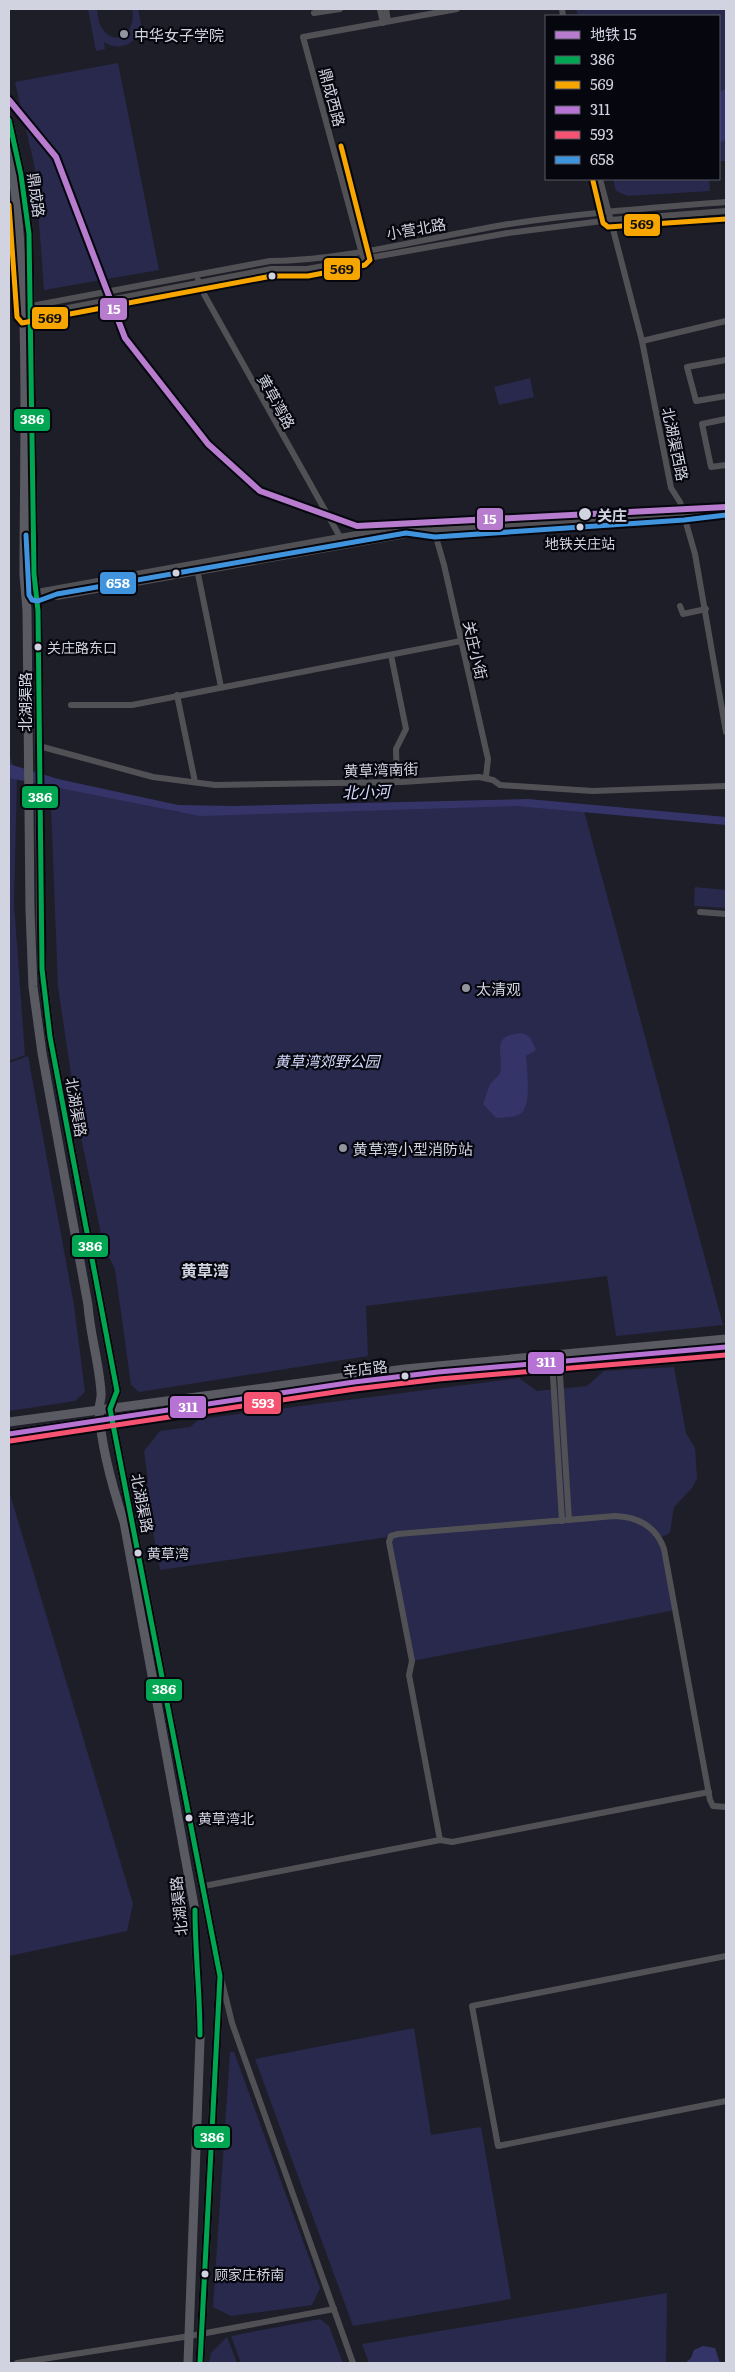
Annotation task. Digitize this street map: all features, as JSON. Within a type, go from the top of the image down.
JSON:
[{"type":"main road","name":"鼎成路","points":[[9,120],[21,175],[29,234],[27,311]]},
{"type":"main road","name":"鼎成路","points":[[9,146],[27,311]]},
{"type":"main road","name":"北湖渠路","points":[[27,311],[36,594],[41,924],[45,997],[53,1056],[117,1391],[111,1414],[220,1976],[200,2363]]},
{"type":"main road","name":"北湖渠路","points":[[27,311],[24,575],[26,594],[31,954],[36,1017],[102,1393],[99,1409],[101,1421],[112,1484],[125,1530],[196,1911],[195,1945],[200,1993],[200,2040],[188,2363]]},
{"type":"main road","name":"辛店路","points":[[9,1434],[101,1421],[111,1414],[373,1380],[726,1339]]},
{"type":"main road","name":"辛店路","points":[[555,1360],[726,1347]]},
{"type":"main road","name":"辛店路","points":[[9,1422],[99,1409],[111,1414]]},
{"type":"street","points":[[314,13],[340,9]]},
{"type":"street","points":[[380,9],[386,22]]},
{"type":"street","points":[[386,9],[386,22]]},
{"type":"street","points":[[386,22],[457,9]]},
{"type":"street","name":"鼎成西路","points":[[362,254],[303,37],[386,22]]},
{"type":"street","name":"北湖渠西路","points":[[600,180],[642,340],[671,488],[680,502],[695,554],[726,732]]},
{"type":"street","name":"小营北路","points":[[27,311],[270,269],[307,268],[362,254],[505,225],[608,212],[726,202]]},
{"type":"street","name":"小营北路","points":[[27,311],[270,260],[310,260],[610,220],[726,211]]},
{"type":"street","name":"黄草湾路","points":[[196,276],[205,296],[340,537]]},
{"type":"street","points":[[642,340],[726,321]]},
{"type":"street","points":[[726,360],[687,367],[696,401],[726,396]]},
{"type":"street","points":[[726,419],[702,424],[711,467],[726,465]]},
{"type":"street","points":[[26,594],[57,597],[434,530],[683,513],[726,507]]},
{"type":"street","points":[[36,594],[55,587],[406,525],[434,530]]},
{"type":"street","name":"关庄小街","points":[[434,530],[444,565],[488,759],[486,778]]},
{"type":"street","points":[[196,562],[221,687]]},
{"type":"street","points":[[680,606],[682,614],[706,610]]},
{"type":"street","points":[[71,705],[132,705],[461,641]]},
{"type":"street","points":[[391,656],[406,728],[396,749],[396,782]]},
{"type":"street","points":[[177,695],[195,782]]},
{"type":"street","name":"黄草湾南街","points":[[38,746],[153,777],[215,785],[396,782],[486,778],[500,785],[593,791],[726,786]]},
{"type":"street","points":[[700,912],[726,914]]},
{"type":"street","points":[[555,1360],[566,1521]]},
{"type":"street","points":[[440,1840],[409,1675],[412,1660],[389,1542],[391,1536],[398,1534],[615,1516],[630,1517],[641,1521],[660,1538],[709,1792],[714,1806],[726,1807]]},
{"type":"street","points":[[204,1886],[440,1840],[452,1842],[709,1792]]},
{"type":"street","points":[[726,1956],[472,2006],[498,2146],[726,2101]]},
{"type":"street","points":[[220,1976],[232,2023],[353,2363]]},
{"type":"street","points":[[17,2363],[190,2336],[334,2309]]},
{"type":"green space","points":[[88,9],[97,9],[101,26],[112,37],[118,37],[128,31],[133,18],[132,9],[138,9],[142,29],[135,39],[126,45],[115,46],[104,42],[105,49],[96,51]]},
{"type":"green space","points":[[576,9],[726,9],[726,161],[720,161],[720,15],[578,15]]},
{"type":"green space","points":[[118,63],[159,270],[44,290],[35,168],[15,82]]},
{"type":"green space","points":[[613,180],[709,180],[710,191],[628,196],[616,191]]},
{"type":"green space","points":[[530,378],[534,397],[499,405],[494,387]]},
{"type":"green space","points":[[9,753],[17,778],[14,903],[25,1055],[9,1061]]},
{"type":"green space","name":"黄草湾郊野公园","points":[[50,781],[179,812],[536,802],[583,807],[723,1325],[616,1336],[607,1276],[366,1306],[368,1356],[139,1392],[131,1385],[115,1269],[104,1248],[79,1128],[58,987]]},
{"type":"green space","points":[[695,887],[726,890],[726,908],[694,906]]},
{"type":"green space","points":[[28,1056],[74,1305],[85,1392],[75,1401],[9,1411],[9,1063]]},
{"type":"green space","points":[[674,1367],[686,1433],[695,1448],[697,1478],[692,1488],[674,1507],[670,1533],[660,1538],[675,1610],[412,1661],[388,1537],[160,1570],[146,1495],[148,1480],[144,1451],[160,1431],[190,1427],[199,1419],[519,1378],[537,1391],[587,1386],[604,1371]]},
{"type":"green space","points":[[9,1491],[133,1904],[127,1931],[9,1956]]},
{"type":"green space","points":[[414,2028],[431,2135],[481,2127],[511,2299],[353,2326],[255,2059]]},
{"type":"green space","points":[[230,2052],[234,2052],[320,2288],[312,2305],[231,2316],[213,2307]]},
{"type":"green space","points":[[667,2293],[666,2363],[369,2363],[362,2344]]},
{"type":"green space","points":[[320,2319],[329,2326],[343,2363],[241,2363],[231,2336]]},
{"type":"green space","points":[[227,2337],[237,2363],[209,2363],[211,2353]]},
{"type":"shaded area","points":[[726,88],[726,138],[723,142],[720,140],[720,92]]},
{"type":"shaded area","points":[[9,764],[58,779],[178,805],[235,806],[528,799],[726,817],[726,825],[516,806],[200,816],[9,778]]},
{"type":"shaded area","points":[[522,1033],[530,1037],[536,1050],[526,1056],[528,1088],[526,1104],[520,1114],[496,1118],[483,1104],[490,1084],[500,1074],[500,1046],[505,1037]]},
{"type":"shaded area","points":[[703,2346],[715,2348],[720,2363],[685,2363],[691,2358],[694,2350]]},
{"type":"metro line","name":"15","points":[[9,100],[56,157],[125,338],[208,444],[260,491],[357,526],[726,507]]},
{"type":"transit line","name":"386","points":[[9,120],[21,175],[29,234],[34,574],[38,611],[42,969],[50,1037],[117,1391],[110,1409],[220,1976],[200,2363]]},
{"type":"transit line","name":"569","points":[[9,205],[17,317],[22,323],[272,276],[308,276],[365,265],[370,260],[341,146]]},
{"type":"transit line","name":"569","points":[[593,181],[603,223],[608,227],[726,219]]},
{"type":"transit line","name":"658","points":[[26,535],[29,595],[32,600],[38,601],[57,594],[406,533],[435,537],[684,520],[726,515]]},
{"type":"transit line","name":"311","points":[[9,1434],[354,1382],[438,1372],[726,1347]]},
{"type":"transit line","name":"593","points":[[10,1441],[355,1389],[439,1379],[726,1355]]},
{"type":"transit line","name":"386","points":[[195,1910],[200,2035]]},
{"type":"place","name":"中华女子学院","points":[[124,34]]},
{"type":"place","name":"关庄","points":[[585,514]]},
{"type":"place","name":"地铁关庄站","points":[[580,527]]},
{"type":"place","name":"关庄路东口","points":[[38,647]]},
{"type":"place","name":"太清观","points":[[466,988]]},
{"type":"place","name":"黄草湾小型消防站","points":[[343,1148]]},
{"type":"place","name":"黄草湾","points":[[138,1553]]},
{"type":"place","name":"黄草湾北","points":[[189,1818]]},
{"type":"place","name":"顾家庄桥南","points":[[205,2274]]},
{"type":"district","name":"黄草湾","points":[[205,1270]]},
{"type":"water label","name":"北小河","points":[[366,791]]}]
